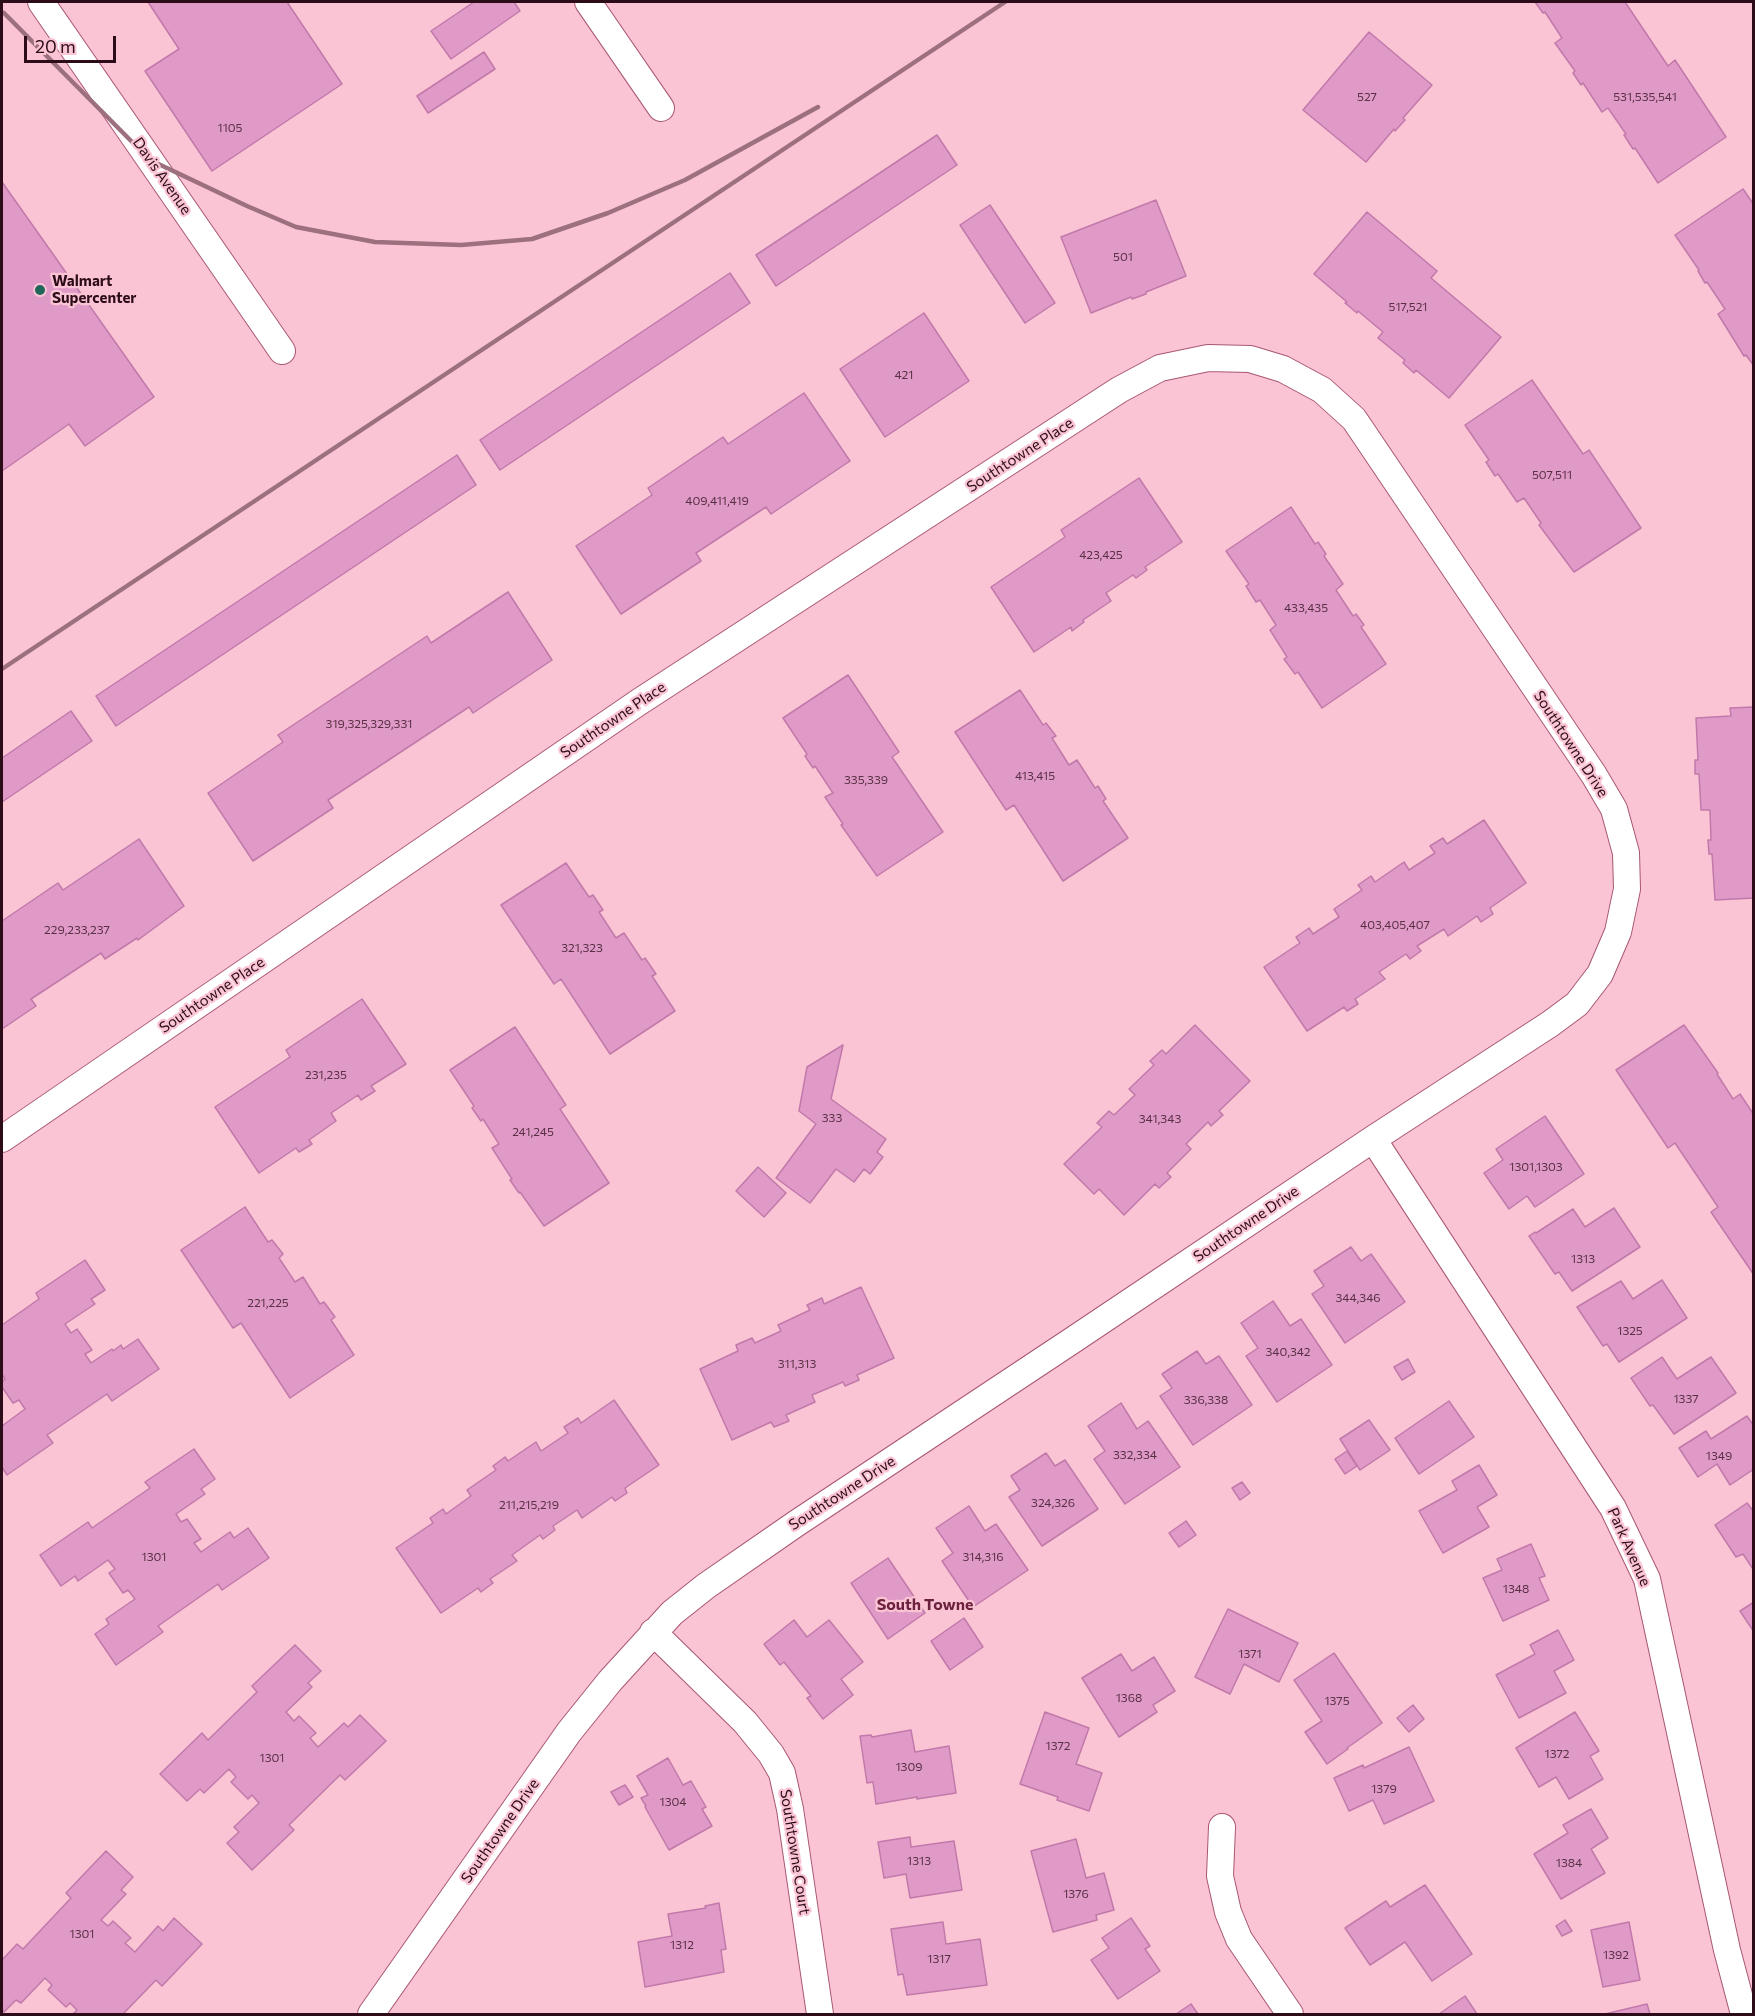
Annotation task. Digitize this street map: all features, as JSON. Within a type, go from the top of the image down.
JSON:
[{"type":"street","name":"Davis Avenue","points":[[41,2],[282,351]]},
{"type":"street","points":[[588,2],[662,108]]},
{"type":"street","name":"Southtowne Place","points":[[2,1139],[639,702],[1119,390],[1160,368],[1208,358],[1250,359]]},
{"type":"street","name":"Southtowne Drive","points":[[371,2014],[569,1732],[610,1681],[672,1613],[779,1535],[1373,1139],[1550,1024],[1577,1004],[1600,974],[1618,932],[1627,889],[1626,853],[1614,809],[1594,775],[1354,419],[1323,390],[1283,369],[1250,359]]},
{"type":"street","name":"Park Avenue","points":[[1373,1139],[1613,1508],[1647,1579],[1727,1950],[1744,2014]]},
{"type":"street","name":"Southtowne Court","points":[[653,1632],[745,1722],[771,1754],[782,1773],[790,1809],[820,2014]]},
{"type":"street","points":[[1222,1827],[1220,1876],[1228,1912],[1239,1939],[1290,2014]]},
{"type":"building","points":[[148,2],[287,2],[342,84],[212,171],[145,71],[179,49]]},
{"type":"building","points":[[474,2],[514,2],[520,11],[451,59],[431,31]]},
{"type":"building","points":[[1535,2],[1625,2],[1668,66],[1675,60],[1726,137],[1658,183],[1635,148],[1633,149],[1624,135],[1626,134],[1608,108],[1602,112],[1583,83],[1581,85],[1573,73],[1575,71],[1555,43],[1562,38],[1545,12],[1543,13]]},
{"type":"building","points":[[1369,32],[1432,85],[1403,118],[1405,120],[1395,131],[1394,129],[1366,162],[1303,110]]},
{"type":"building","points":[[484,52],[495,69],[428,113],[417,96]]},
{"type":"building","points":[[937,135],[957,165],[776,286],[756,255]]},
{"type":"building","name":"Walmart Supercenter","points":[[2,182],[154,397],[85,446],[69,424],[2,471]]},
{"type":"building","points":[[1743,189],[1754,205],[1754,366],[1746,355],[1744,356],[1718,314],[1725,309],[1707,282],[1705,283],[1699,270],[1675,235]]},
{"type":"building","points":[[1156,200],[1186,276],[1146,292],[1146,294],[1132,299],[1131,297],[1091,313],[1061,237]]},
{"type":"building","points":[[990,205],[1055,303],[1025,323],[960,225]]},
{"type":"building","points":[[1367,212],[1437,271],[1431,278],[1501,337],[1449,398],[1416,370],[1414,373],[1403,363],[1405,360],[1378,338],[1383,332],[1345,303],[1347,302],[1314,274]]},
{"type":"building","points":[[730,273],[750,303],[500,470],[480,440]]},
{"type":"building","points":[[924,313],[969,381],[885,437],[840,369]]},
{"type":"building","points":[[1532,380],[1583,454],[1589,450],[1641,528],[1574,572],[1539,525],[1541,523],[1524,498],[1517,502],[1498,474],[1495,476],[1486,462],[1489,460],[1465,425]]},
{"type":"building","points":[[804,393],[850,461],[771,514],[766,507],[696,553],[701,561],[621,614],[576,546],[652,495],[648,488],[723,437],[728,444]]},
{"type":"building","points":[[457,455],[476,485],[116,726],[96,696]]},
{"type":"building","points":[[1139,478],[1182,542],[1145,567],[1147,570],[1136,578],[1133,575],[1106,593],[1111,601],[1083,620],[1084,622],[1072,631],[1071,627],[1034,652],[991,587],[1065,537],[1061,530]]},
{"type":"building","points":[[1291,507],[1315,544],[1318,542],[1326,554],[1324,556],[1343,584],[1336,590],[1353,616],[1356,614],[1364,625],[1361,627],[1386,664],[1322,708],[1298,672],[1295,674],[1284,659],[1287,657],[1270,630],[1276,625],[1260,600],[1256,602],[1246,586],[1249,584],[1226,551]]},
{"type":"building","points":[[508,592],[552,660],[473,713],[469,707],[328,800],[333,808],[253,861],[208,793],[283,742],[278,735],[427,636],[431,643]]},
{"type":"building","points":[[848,675],[899,752],[892,757],[943,832],[877,876],[841,825],[843,824],[825,797],[833,793],[815,766],[813,768],[805,756],[807,754],[783,718]]},
{"type":"building","points":[[1020,690],[1043,725],[1046,723],[1056,736],[1052,738],[1069,765],[1077,760],[1095,788],[1098,786],[1106,799],[1103,801],[1128,838],[1063,881],[1014,805],[1006,810],[955,732]]},
{"type":"building","points":[[1754,707],[1754,898],[1715,900],[1712,854],[1709,854],[1708,840],[1711,840],[1710,810],[1701,810],[1699,774],[1695,774],[1695,760],[1698,760],[1696,718],[1731,716],[1730,708]]},
{"type":"building","points":[[71,711],[92,741],[2,802],[2,758]]},
{"type":"building","points":[[1484,820],[1526,883],[1490,908],[1493,914],[1481,922],[1477,916],[1448,936],[1444,929],[1417,946],[1421,951],[1410,959],[1406,954],[1379,972],[1385,979],[1355,999],[1358,1004],[1347,1011],[1344,1007],[1307,1031],[1264,967],[1300,943],[1296,937],[1309,928],[1313,934],[1339,917],[1334,909],[1362,890],[1358,885],[1371,876],[1375,882],[1404,862],[1409,870],[1435,853],[1430,846],[1443,838],[1447,844]]},
{"type":"building","points":[[139,839],[184,906],[138,940],[137,938],[105,959],[101,953],[31,999],[36,1006],[2,1029],[2,921],[58,883],[63,890]]},
{"type":"building","points":[[566,863],[589,897],[593,895],[603,910],[599,912],[616,938],[624,933],[642,960],[645,958],[656,974],[652,976],[675,1011],[610,1054],[561,979],[554,984],[501,905]]},
{"type":"building","points":[[362,999],[406,1064],[371,1086],[375,1091],[361,1100],[358,1095],[331,1113],[336,1121],[309,1140],[312,1144],[299,1152],[296,1148],[259,1173],[215,1107],[290,1057],[286,1050]]},
{"type":"building","points":[[1195,1025],[1250,1081],[1219,1111],[1223,1115],[1211,1126],[1208,1122],[1186,1144],[1191,1149],[1167,1173],[1171,1177],[1159,1188],[1155,1184],[1124,1215],[1099,1189],[1094,1194],[1064,1164],[1102,1127],[1097,1123],[1109,1111],[1114,1115],[1135,1095],[1129,1089],[1154,1065],[1150,1061],[1162,1050],[1166,1054]]},
{"type":"building","points":[[1684,1025],[1718,1073],[1733,1099],[1740,1094],[1754,1115],[1754,1275],[1711,1212],[1718,1207],[1675,1143],[1668,1148],[1616,1070]]},
{"type":"building","points":[[515,1027],[566,1105],[560,1109],[609,1183],[544,1226],[510,1180],[512,1179],[492,1148],[499,1144],[483,1119],[481,1121],[472,1108],[474,1106],[450,1070]]},
{"type":"building","points":[[843,1045],[831,1099],[886,1139],[877,1152],[883,1157],[870,1174],[864,1169],[854,1182],[836,1169],[810,1203],[776,1178],[816,1124],[799,1111],[807,1067]]},
{"type":"building","points":[[1545,1116],[1584,1174],[1535,1207],[1527,1196],[1509,1209],[1484,1173],[1503,1160],[1496,1149]]},
{"type":"building","points":[[758,1167],[786,1193],[764,1217],[736,1191]]},
{"type":"building","points":[[245,1207],[268,1242],[272,1240],[283,1254],[279,1258],[295,1282],[303,1277],[320,1304],[324,1302],[335,1317],[331,1320],[354,1355],[290,1398],[241,1323],[233,1328],[181,1250]]},
{"type":"building","points":[[1614,1208],[1640,1247],[1572,1291],[1559,1272],[1555,1274],[1529,1236],[1573,1209],[1585,1227]]},
{"type":"building","points":[[1351,1247],[1361,1261],[1371,1254],[1405,1302],[1345,1343],[1312,1294],[1324,1286],[1314,1271]]},
{"type":"building","points":[[85,1260],[105,1290],[91,1299],[95,1304],[65,1324],[71,1333],[77,1329],[92,1350],[85,1354],[91,1363],[112,1349],[113,1351],[121,1345],[123,1349],[138,1339],[159,1369],[112,1401],[107,1394],[47,1435],[53,1443],[7,1475],[2,1467],[2,1426],[25,1409],[19,1400],[13,1403],[2,1387],[5,1379],[2,1374],[2,1325],[39,1299],[36,1293]]},
{"type":"building","points":[[1662,1280],[1687,1318],[1619,1362],[1607,1344],[1603,1346],[1577,1307],[1621,1281],[1633,1299]]},
{"type":"building","points":[[861,1287],[894,1358],[857,1375],[859,1380],[845,1386],[843,1382],[812,1395],[815,1402],[786,1415],[789,1421],[774,1427],[771,1422],[732,1440],[700,1369],[738,1351],[736,1345],[752,1338],[755,1343],[781,1331],[778,1325],[810,1310],[807,1305],[822,1298],[824,1304]]},
{"type":"building","points":[[1273,1301],[1290,1326],[1301,1319],[1332,1365],[1277,1402],[1246,1356],[1258,1348],[1241,1323]]},
{"type":"building","points":[[1197,1351],[1206,1364],[1219,1356],[1252,1405],[1193,1445],[1160,1396],[1172,1388],[1162,1374]]},
{"type":"building","points":[[1662,1357],[1677,1379],[1711,1357],[1736,1393],[1674,1434],[1653,1405],[1650,1406],[1631,1378]]},
{"type":"building","points":[[1408,1359],[1415,1372],[1402,1380],[1394,1367]]},
{"type":"building","points":[[614,1400],[659,1465],[625,1488],[627,1493],[615,1501],[612,1497],[582,1518],[577,1510],[553,1526],[555,1530],[543,1539],[540,1535],[512,1555],[517,1561],[490,1579],[493,1583],[481,1592],[478,1588],[441,1613],[396,1548],[433,1523],[430,1518],[443,1509],[446,1514],[471,1496],[467,1490],[496,1470],[493,1466],[505,1457],[508,1461],[536,1442],[541,1451],[568,1433],[564,1427],[578,1418],[581,1423]]},
{"type":"building","points":[[1449,1401],[1474,1437],[1419,1474],[1395,1438]]},
{"type":"building","points":[[1121,1403],[1137,1429],[1148,1421],[1180,1467],[1125,1504],[1094,1459],[1105,1451],[1088,1426]]},
{"type":"building","points":[[1747,1416],[1754,1426],[1754,1469],[1730,1485],[1717,1464],[1698,1477],[1679,1448],[1706,1431],[1711,1439]]},
{"type":"building","points":[[1369,1420],[1390,1450],[1360,1470],[1340,1439]]},
{"type":"building","points":[[194,1449],[215,1479],[201,1489],[205,1494],[176,1514],[181,1522],[187,1519],[201,1539],[194,1543],[201,1552],[230,1532],[234,1538],[248,1528],[269,1558],[222,1590],[218,1584],[158,1626],[163,1632],[116,1665],[95,1634],[109,1624],[106,1619],[135,1599],[128,1590],[123,1593],[109,1573],[115,1569],[108,1560],[78,1581],[75,1576],[61,1586],[40,1555],[88,1522],[92,1528],[150,1488],[145,1482]]},
{"type":"building","points":[[1347,1451],[1357,1466],[1345,1474],[1335,1459]]},
{"type":"building","points":[[1046,1453],[1055,1466],[1065,1460],[1098,1509],[1042,1546],[1009,1497],[1020,1490],[1011,1476]]},
{"type":"building","points":[[1479,1465],[1497,1495],[1477,1507],[1489,1527],[1443,1553],[1419,1511],[1457,1490],[1452,1481]]},
{"type":"building","points":[[1242,1482],[1250,1493],[1240,1500],[1232,1488]]},
{"type":"building","points":[[1747,1503],[1754,1512],[1753,1569],[1743,1554],[1736,1557],[1715,1525]]},
{"type":"building","points":[[969,1506],[985,1531],[996,1524],[1028,1570],[973,1607],[942,1561],[953,1553],[936,1528]]},
{"type":"building","points":[[1186,1521],[1196,1535],[1179,1547],[1169,1533]]},
{"type":"building","points":[[1531,1544],[1545,1576],[1539,1578],[1549,1600],[1503,1621],[1483,1578],[1502,1570],[1497,1559]]},
{"type":"building","points":[[888,1558],[925,1613],[888,1639],[851,1583]]},
{"type":"building","points":[[1754,1602],[1754,1632],[1740,1611]]},
{"type":"building","points":[[1228,1609],[1298,1643],[1279,1682],[1244,1664],[1230,1694],[1195,1677]]},
{"type":"building","points":[[964,1618],[983,1647],[950,1670],[931,1641]]},
{"type":"building","points":[[794,1620],[807,1637],[829,1620],[863,1662],[841,1679],[853,1695],[823,1719],[807,1698],[811,1696],[784,1662],[780,1665],[764,1644]]},
{"type":"building","points":[[1558,1630],[1574,1660],[1554,1671],[1566,1693],[1519,1718],[1496,1675],[1535,1654],[1530,1645]]},
{"type":"building","points":[[295,1645],[321,1671],[308,1683],[312,1687],[286,1712],[294,1721],[299,1716],[316,1733],[310,1738],[318,1747],[344,1723],[348,1727],[360,1715],[386,1741],[345,1780],[340,1775],[289,1825],[294,1830],[252,1870],[227,1843],[239,1832],[234,1827],[259,1803],[252,1795],[248,1799],[231,1782],[236,1777],[229,1769],[204,1793],[200,1789],[187,1801],[160,1774],[202,1733],[208,1740],[257,1692],[252,1686]]},
{"type":"building","points":[[1334,1653],[1382,1723],[1327,1764],[1305,1732],[1322,1721],[1294,1680]]},
{"type":"building","points":[[1121,1654],[1132,1671],[1154,1657],[1175,1691],[1153,1705],[1157,1712],[1119,1737],[1082,1678]]},
{"type":"building","points":[[1413,1705],[1424,1719],[1409,1732],[1397,1718]]},
{"type":"building","points":[[1045,1712],[1089,1728],[1076,1764],[1102,1773],[1089,1811],[1020,1784]]},
{"type":"building","points":[[1575,1712],[1599,1751],[1590,1756],[1603,1779],[1569,1799],[1556,1777],[1539,1787],[1516,1748]]},
{"type":"building","points":[[911,1730],[915,1752],[949,1746],[956,1793],[876,1804],[873,1782],[867,1783],[860,1736],[871,1735],[872,1737]]},
{"type":"building","points":[[1409,1747],[1434,1801],[1384,1824],[1373,1800],[1349,1811],[1334,1778],[1363,1765],[1364,1768]]},
{"type":"building","points":[[668,1758],[683,1785],[691,1781],[706,1807],[702,1809],[712,1826],[669,1850],[641,1798],[648,1795],[637,1776]]},
{"type":"building","points":[[625,1785],[633,1797],[619,1805],[611,1792]]},
{"type":"building","points":[[1591,1809],[1608,1838],[1591,1849],[1605,1873],[1561,1899],[1534,1854],[1568,1833],[1563,1825]]},
{"type":"building","points":[[910,1837],[911,1847],[954,1841],[962,1890],[910,1898],[906,1874],[884,1878],[878,1842]]},
{"type":"building","points":[[1076,1839],[1086,1878],[1104,1873],[1114,1910],[1096,1915],[1097,1920],[1053,1932],[1031,1851]]},
{"type":"building","points":[[106,1851],[133,1877],[121,1890],[126,1894],[101,1920],[108,1926],[113,1921],[131,1938],[125,1943],[135,1952],[158,1926],[163,1931],[174,1918],[202,1944],[162,1986],[156,1980],[123,2014],[73,2014],[77,2010],[70,2003],[66,2007],[48,1990],[52,1985],[45,1978],[21,2003],[16,2000],[4,2012],[2,2009],[2,1960],[17,1944],[23,1949],[71,1898],[66,1893]]},
{"type":"building","points":[[1425,1885],[1472,1954],[1432,1981],[1405,1942],[1370,1965],[1345,1928],[1386,1901],[1390,1907]]},
{"type":"building","points":[[719,1903],[726,1949],[721,1950],[724,1972],[645,1987],[638,1942],[672,1936],[668,1914],[706,1908],[705,1906]]},
{"type":"building","points":[[1131,1918],[1150,1946],[1145,1949],[1160,1971],[1118,1999],[1091,1960],[1109,1948],[1102,1938]]},
{"type":"building","points":[[1565,1920],[1572,1931],[1562,1936],[1556,1926]]},
{"type":"building","points":[[943,1922],[946,1944],[980,1939],[987,1985],[907,1995],[903,1974],[898,1975],[891,1929]]},
{"type":"building","points":[[1629,1922],[1640,1980],[1603,1987],[1591,1930]]},
{"type":"building","points":[[1465,1996],[1477,2014],[1439,2014]]},
{"type":"building","points":[[1191,2004],[1198,2014],[1176,2014]]},
{"type":"building","points":[[1647,2004],[1650,2014],[1605,2014]]},
{"type":"railway","points":[[2,669],[1005,2]]},
{"type":"railway","points":[[4,13],[150,160],[296,227],[375,242],[461,245],[532,239],[608,213],[685,180],[818,107]]},
{"type":"place","name":"Walmart Supercenter","points":[[40,290]]},
{"type":"district","name":"South Towne","points":[[925,1605]]}]
